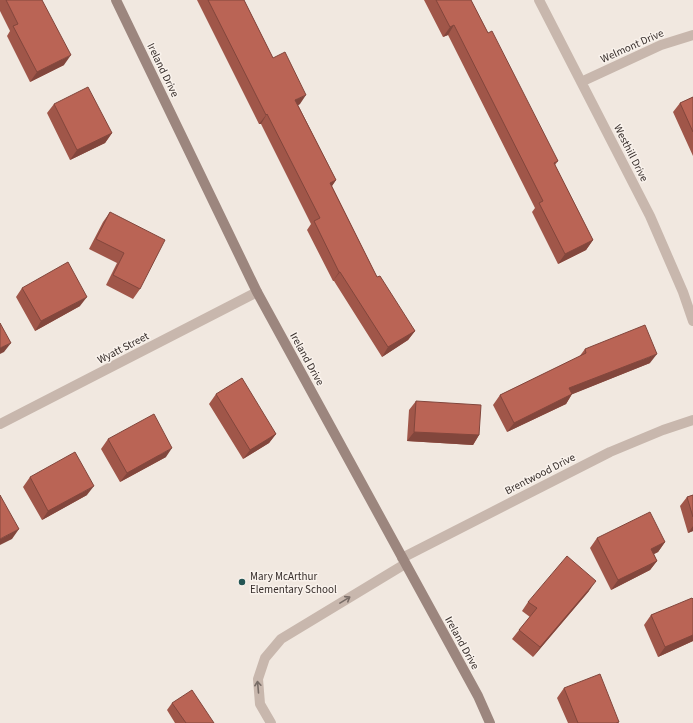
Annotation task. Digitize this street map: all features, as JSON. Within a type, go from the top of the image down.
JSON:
[{"type":"main road","name":"Ireland Drive","points":[[116,0],[257,292],[478,696],[490,723]]},
{"type":"street","name":"Westhill Drive","points":[[539,0],[650,216],[683,292],[693,321]]},
{"type":"street","name":"Welmont Drive","points":[[581,82],[661,45],[693,35]]},
{"type":"street","name":"Wyatt Street","points":[[0,424],[257,292]]},
{"type":"street","name":"Brentwood Drive","points":[[271,723],[260,704],[258,679],[265,658],[281,639],[403,561],[610,452],[663,430],[693,420]]},
{"type":"building","points":[[6,0],[42,0],[71,55],[37,72],[13,26],[18,24]]},
{"type":"building","points":[[208,0],[244,0],[273,58],[285,52],[306,95],[295,100],[336,180],[330,183],[377,277],[380,276],[415,331],[388,347],[339,272],[314,221],[320,218]]},
{"type":"building","points":[[436,0],[471,0],[488,33],[492,31],[558,161],[554,163],[593,240],[565,254],[539,203],[543,201],[454,25],[450,27]]},
{"type":"building","points":[[88,87],[112,133],[77,150],[54,104]]},
{"type":"building","points":[[693,97],[693,132],[680,103]]},
{"type":"building","points":[[110,212],[165,240],[140,289],[113,275],[124,253],[96,239]]},
{"type":"building","points":[[68,262],[87,297],[41,321],[22,288]]},
{"type":"building","points":[[0,323],[11,343],[0,348]]},
{"type":"building","points":[[645,325],[657,354],[569,388],[572,394],[514,423],[500,395],[586,353],[585,349]]},
{"type":"building","points":[[242,378],[276,434],[250,450],[216,394]]},
{"type":"building","points":[[416,401],[481,405],[479,435],[414,432]]},
{"type":"building","points":[[154,414],[172,448],[127,473],[108,439]]},
{"type":"building","points":[[75,452],[94,486],[48,511],[30,477]]},
{"type":"building","points":[[0,495],[19,529],[0,539]]},
{"type":"building","points":[[693,495],[693,517],[687,497]]},
{"type":"building","points":[[650,512],[665,542],[651,549],[657,561],[618,580],[597,538]]},
{"type":"building","points":[[567,556],[596,581],[540,647],[519,630],[537,608],[528,602]]},
{"type":"building","points":[[692,598],[693,635],[665,647],[651,615]]},
{"type":"building","points":[[600,674],[619,722],[578,723],[564,688]]},
{"type":"building","points":[[192,690],[214,723],[186,723],[172,703]]},
{"type":"place","name":"Mary McArthur Elementary School","points":[[242,582]]}]
